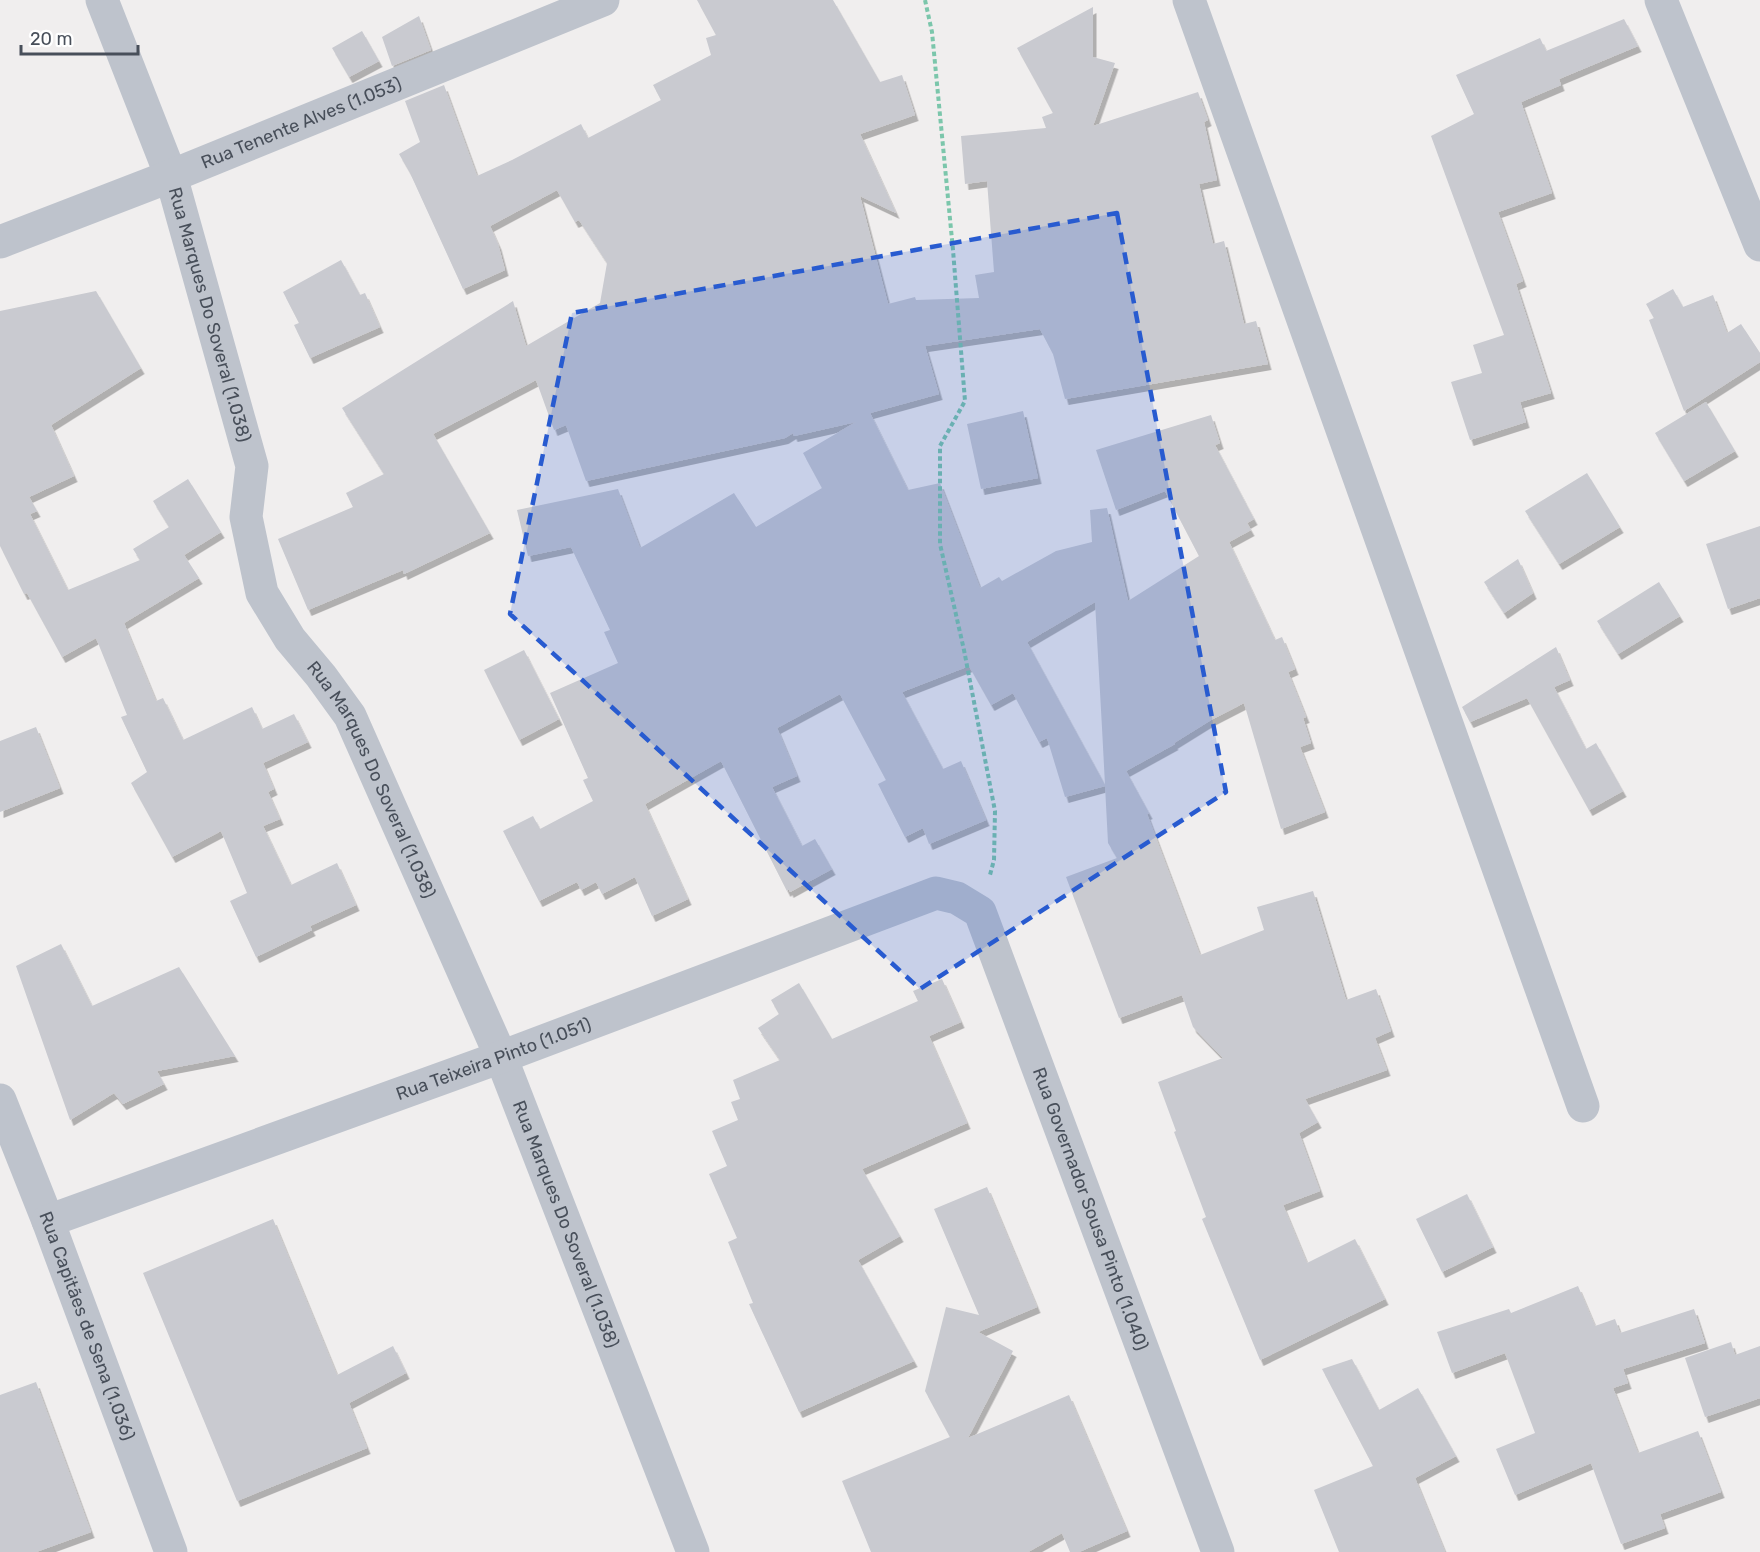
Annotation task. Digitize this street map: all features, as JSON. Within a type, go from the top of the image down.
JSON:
[{"type":"street","name":"Rua Marques Do Soveral (1.038)","points":[[102,0],[171,176],[252,466],[246,517],[262,593],[290,639],[350,716],[501,1057],[693,1552]]},
{"type":"street","name":"Rua Tenente Alves (1.053)","points":[[0,242],[171,176],[603,0]]},
{"type":"street","points":[[1190,0],[1583,1106]]},
{"type":"street","points":[[1661,0],[1760,245]]},
{"type":"street","name":"Rua Teixeira Pinto (1.051)","points":[[48,1221],[501,1057],[936,893],[957,898],[980,912]]},
{"type":"street","name":"Rua Governador Sousa Pinto (1.040)","points":[[980,912],[1218,1552]]},
{"type":"street","name":"Rua Capitães de Sena (1.036)","points":[[0,1100],[48,1221],[171,1552]]},
{"type":"path","points":[[925,0],[933,44],[965,401],[940,446],[940,544],[964,650],[995,811],[994,861],[980,912]]},
{"type":"highlighted area","points":[[1117,213],[1226,792],[920,989],[510,614],[572,313]]},
{"type":"building","points":[[697,0],[833,0],[880,82],[902,75],[915,115],[860,134],[896,213],[860,196],[888,304],[915,297],[916,300],[979,298],[975,275],[994,272],[987,181],[965,184],[961,136],[1046,128],[1042,117],[1053,113],[1017,48],[1093,7],[1093,57],[1115,63],[1093,126],[1198,92],[1208,120],[1204,122],[1217,180],[1199,184],[1213,244],[1224,241],[1244,324],[1256,321],[1268,364],[1065,399],[1053,354],[1040,329],[925,346],[939,394],[870,413],[908,490],[940,483],[980,588],[999,577],[1002,581],[1056,551],[1092,542],[1090,510],[1107,508],[1128,601],[1199,556],[1165,491],[1116,510],[1096,450],[1211,415],[1220,443],[1215,445],[1254,519],[1247,523],[1251,530],[1229,542],[1275,640],[1282,637],[1295,669],[1288,672],[1306,717],[1303,718],[1311,743],[1300,747],[1325,812],[1281,829],[1244,703],[1126,771],[1149,813],[1147,814],[1200,955],[1264,930],[1257,907],[1313,891],[1346,1000],[1376,989],[1391,1031],[1375,1038],[1387,1070],[1305,1099],[1318,1122],[1299,1133],[1320,1191],[1283,1205],[1307,1263],[1355,1239],[1385,1299],[1260,1360],[1202,1219],[1206,1217],[1158,1082],[1223,1058],[1193,1027],[1182,995],[1119,1018],[1066,877],[1117,858],[1108,843],[1105,786],[1065,797],[1047,738],[1039,742],[1013,693],[991,705],[969,666],[902,692],[943,769],[961,761],[986,820],[929,844],[923,828],[905,837],[878,784],[886,780],[840,694],[777,728],[797,776],[772,787],[802,846],[815,839],[832,869],[790,892],[789,889],[787,891],[721,761],[645,804],[688,899],[652,916],[635,877],[602,894],[596,882],[581,890],[577,882],[539,901],[503,831],[533,816],[540,829],[593,801],[583,780],[588,778],[550,693],[618,663],[604,632],[610,630],[571,547],[528,556],[517,510],[618,489],[640,548],[734,493],[756,527],[822,488],[803,453],[856,422],[794,436],[793,433],[785,438],[586,481],[566,425],[554,430],[536,380],[433,434],[490,533],[404,574],[403,570],[308,610],[278,539],[353,507],[346,493],[384,474],[342,408],[513,301],[526,346],[600,303],[607,263],[579,220],[575,222],[557,190],[490,226],[505,270],[463,289],[410,173],[399,154],[420,142],[405,101],[444,85],[477,176],[581,124],[588,138],[661,100],[653,85],[711,55],[706,38],[716,35]],"holes":[[[1095,602],[1105,785],[1027,642]]]},
{"type":"building","points":[[419,16],[431,50],[392,66],[382,37]]},
{"type":"building","points":[[1624,19],[1638,46],[1559,79],[1561,85],[1521,102],[1552,193],[1498,212],[1523,281],[1516,284],[1551,393],[1520,402],[1526,422],[1470,440],[1451,382],[1482,373],[1473,345],[1504,335],[1431,136],[1474,114],[1456,75],[1540,38],[1546,51]]},
{"type":"building","points":[[362,31],[379,61],[349,77],[332,48]]},
{"type":"building","points":[[341,260],[360,295],[365,293],[380,327],[310,358],[294,325],[299,323],[283,292]]},
{"type":"building","points":[[1673,289],[1683,307],[1713,295],[1727,333],[1741,324],[1760,353],[1760,362],[1684,411],[1649,320],[1654,318],[1646,304]]},
{"type":"building","points":[[96,291],[141,368],[51,425],[74,476],[29,497],[37,511],[30,514],[68,590],[140,560],[133,549],[169,527],[153,501],[188,479],[221,532],[184,555],[199,578],[124,623],[156,701],[163,698],[183,740],[252,707],[262,729],[294,714],[308,742],[263,763],[274,789],[268,792],[280,819],[263,826],[291,885],[337,863],[356,905],[310,926],[312,930],[256,957],[230,901],[247,893],[221,831],[172,857],[131,783],[147,772],[121,717],[127,715],[96,638],[62,657],[27,593],[24,594],[0,546],[0,311]]},
{"type":"building","points":[[1706,402],[1735,451],[1684,481],[1655,433]]},
{"type":"building","points":[[1023,411],[1038,478],[981,489],[967,424]]},
{"type":"building","points":[[1587,473],[1620,527],[1559,564],[1525,511]]},
{"type":"building","points":[[1760,526],[1760,598],[1728,609],[1706,544]]},
{"type":"building","points":[[1518,559],[1533,593],[1504,613],[1484,582]]},
{"type":"building","points":[[1659,582],[1680,616],[1618,654],[1597,621]]},
{"type":"building","points":[[1556,647],[1570,680],[1554,687],[1586,749],[1596,743],[1623,791],[1589,810],[1527,698],[1470,722],[1462,707]]},
{"type":"building","points":[[524,650],[559,719],[519,740],[484,670]]},
{"type":"building","points":[[36,727],[60,788],[0,812],[0,741]]},
{"type":"building","points":[[61,944],[92,1006],[179,967],[235,1056],[157,1071],[164,1084],[123,1104],[114,1093],[70,1120],[16,966]]},
{"type":"building","points":[[942,979],[961,1022],[929,1036],[967,1123],[862,1169],[900,1236],[858,1260],[914,1361],[799,1412],[749,1304],[753,1303],[728,1242],[737,1238],[709,1174],[727,1166],[712,1131],[738,1120],[731,1102],[740,1099],[733,1080],[780,1060],[758,1028],[779,1014],[771,1000],[799,983],[832,1039],[918,1001],[913,991]]},
{"type":"building","points":[[987,1187],[1037,1307],[978,1332],[1013,1351],[968,1438],[1069,1395],[1127,1531],[1079,1552],[1070,1552],[1062,1533],[1028,1552],[871,1552],[842,1481],[950,1437],[925,1391],[946,1307],[979,1315],[934,1209]]},
{"type":"building","points":[[1467,1194],[1493,1247],[1442,1272],[1416,1219]]},
{"type":"building","points":[[273,1219],[337,1375],[393,1346],[406,1373],[349,1403],[367,1448],[237,1501],[143,1273]]},
{"type":"building","points":[[1578,1286],[1595,1326],[1615,1319],[1620,1333],[1694,1309],[1705,1343],[1623,1369],[1628,1383],[1613,1388],[1638,1453],[1698,1431],[1721,1492],[1660,1514],[1665,1528],[1621,1544],[1591,1463],[1515,1495],[1496,1449],[1535,1433],[1505,1353],[1452,1373],[1437,1332],[1509,1309],[1511,1313]]},
{"type":"building","points":[[1731,1342],[1735,1355],[1760,1346],[1760,1398],[1705,1417],[1685,1358]]},
{"type":"building","points":[[1352,1359],[1379,1410],[1418,1388],[1456,1456],[1415,1478],[1445,1552],[1339,1552],[1314,1490],[1373,1466],[1322,1369]]},
{"type":"building","points":[[36,1382],[91,1532],[36,1552],[0,1552],[0,1395]]}]
